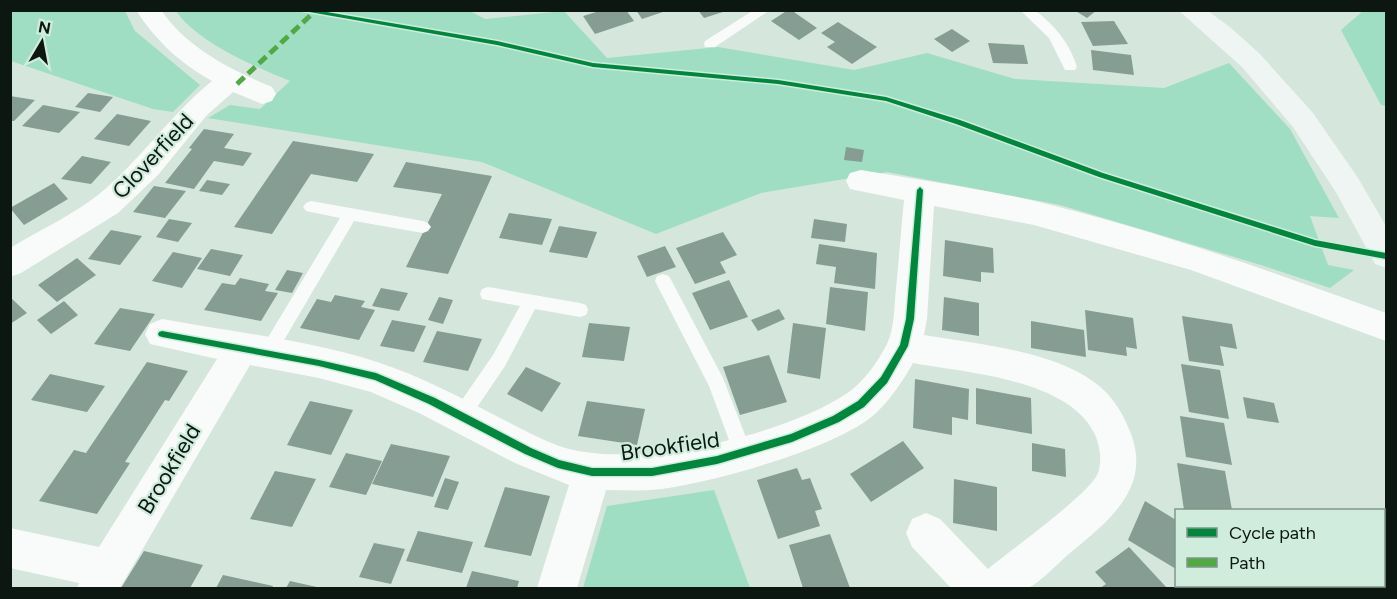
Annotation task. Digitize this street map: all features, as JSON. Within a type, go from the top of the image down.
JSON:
[{"type":"main road","points":[[1190,10],[1256,66],[1296,109],[1336,164],[1361,205],[1386,255]]},
{"type":"street","points":[[148,10],[167,35],[188,53],[230,80],[262,94]]},
{"type":"street","name":"Cloverfield","points":[[10,264],[107,206],[148,167],[197,108],[230,80]]},
{"type":"street","points":[[861,181],[920,190],[1034,213],[1196,258],[1386,327]]},
{"type":"street","name":"Brookfield","points":[[162,334],[376,377],[432,401],[558,464],[592,472],[652,472],[743,453],[792,438],[836,419],[861,404],[884,380],[904,346],[910,319],[920,190]]},
{"type":"street","points":[[904,346],[1028,369],[1055,377],[1077,389],[1093,403],[1114,435],[1119,455],[1118,470],[1111,489],[1089,512],[996,588]]},
{"type":"street","name":"Brookfield","points":[[103,579],[254,352]]},
{"type":"street","name":"Brookfield","points":[[557,588],[592,472]]},
{"type":"street","points":[[926,533],[978,588]]},
{"type":"street","points":[[10,548],[103,579]]},
{"type":"lane","points":[[710,44],[764,10]]},
{"type":"lane","points":[[1026,10],[1049,29],[1064,46],[1070,67]]},
{"type":"lane","points":[[310,207],[423,227]]},
{"type":"lane","points":[[254,352],[350,214]]},
{"type":"lane","points":[[663,281],[717,384],[743,453]]},
{"type":"lane","points":[[488,294],[580,310]]},
{"type":"lane","points":[[461,416],[488,382],[514,338],[531,302]]},
{"type":"green space","points":[[11,10],[125,11],[135,31],[200,85],[173,112],[153,109],[11,61]]},
{"type":"green space","points":[[468,10],[485,19],[564,11],[607,58],[718,47],[854,70],[927,53],[1015,79],[1164,88],[1229,63],[1290,129],[1339,218],[1310,216],[1328,265],[1354,270],[1330,288],[1060,205],[887,172],[761,193],[656,234],[482,162],[208,118],[230,105],[260,109],[290,81],[260,69],[212,43],[185,22],[176,11]]},
{"type":"green space","points":[[1363,11],[1386,11],[1386,106],[1381,105],[1341,30]]},
{"type":"green space","points":[[714,490],[750,588],[583,588],[607,506]]},
{"type":"building","points":[[603,10],[626,10],[634,21],[595,34],[583,16]]},
{"type":"building","points":[[636,10],[665,10],[666,11],[642,19]]},
{"type":"building","points":[[698,10],[726,10],[726,11],[704,18]]},
{"type":"building","points":[[788,10],[817,28],[799,40],[771,21]]},
{"type":"building","points":[[1074,10],[1097,10],[1087,18]]},
{"type":"building","points":[[1114,21],[1128,44],[1093,46],[1081,22]]},
{"type":"building","points":[[838,22],[877,47],[852,64],[827,47],[835,42],[821,33]]},
{"type":"building","points":[[952,29],[970,41],[952,52],[934,39]]},
{"type":"building","points":[[988,43],[1024,45],[1028,64],[993,63]]},
{"type":"building","points":[[1091,50],[1131,55],[1134,75],[1093,70]]},
{"type":"building","points":[[88,93],[113,97],[100,112],[75,107]]},
{"type":"building","points":[[10,96],[35,100],[14,121],[10,121]]},
{"type":"building","points":[[43,105],[80,112],[59,133],[22,126]]},
{"type":"building","points":[[117,114],[151,121],[129,146],[94,139]]},
{"type":"building","points":[[204,129],[234,134],[224,148],[252,153],[243,166],[214,161],[194,189],[165,183],[192,149],[189,148]]},
{"type":"building","points":[[293,141],[374,154],[357,182],[311,174],[272,234],[234,227]]},
{"type":"building","points":[[846,147],[864,150],[862,162],[844,160]]},
{"type":"building","points":[[82,156],[111,162],[91,184],[61,179]]},
{"type":"building","points":[[406,162],[492,176],[448,274],[406,267],[442,194],[393,187]]},
{"type":"building","points":[[207,180],[230,184],[222,195],[199,191]]},
{"type":"building","points":[[54,183],[68,199],[24,225],[10,208]]},
{"type":"building","points":[[154,186],[186,191],[165,218],[133,212]]},
{"type":"building","points":[[509,213],[552,219],[542,245],[499,238]]},
{"type":"building","points":[[169,219],[192,223],[178,242],[156,237]]},
{"type":"building","points":[[814,219],[847,224],[845,242],[811,238]]},
{"type":"building","points":[[559,226],[597,232],[587,258],[549,252]]},
{"type":"building","points":[[111,230],[142,236],[120,265],[88,259]]},
{"type":"building","points":[[723,232],[737,255],[720,262],[726,273],[695,284],[676,248]]},
{"type":"building","points":[[945,240],[993,248],[994,273],[981,272],[981,282],[943,276]]},
{"type":"building","points":[[819,244],[877,253],[875,289],[834,283],[836,267],[816,264]]},
{"type":"building","points":[[665,246],[676,267],[647,277],[637,256]]},
{"type":"building","points":[[211,249],[243,255],[230,276],[197,269]]},
{"type":"building","points":[[173,252],[202,258],[182,288],[152,281]]},
{"type":"building","points":[[77,258],[96,275],[57,302],[38,285]]},
{"type":"building","points":[[287,270],[303,273],[292,293],[275,290]]},
{"type":"building","points":[[240,278],[269,284],[265,291],[278,293],[261,321],[204,310],[222,283],[235,285]]},
{"type":"building","points":[[729,280],[748,317],[710,330],[692,293]]},
{"type":"building","points":[[830,287],[868,292],[865,331],[826,324]]},
{"type":"building","points":[[381,288],[408,293],[399,311],[372,306]]},
{"type":"building","points":[[335,295],[365,301],[361,307],[375,310],[359,340],[300,328],[317,299],[331,302]]},
{"type":"building","points":[[10,297],[27,313],[10,324]]},
{"type":"building","points":[[439,297],[453,300],[443,324],[428,320]]},
{"type":"building","points":[[944,297],[979,303],[979,336],[942,330]]},
{"type":"building","points":[[64,301],[78,315],[51,334],[37,320]]},
{"type":"building","points":[[120,308],[155,314],[130,351],[94,344]]},
{"type":"building","points":[[779,309],[785,319],[758,331],[751,320]]},
{"type":"building","points":[[1085,310],[1133,318],[1137,349],[1126,347],[1127,356],[1088,350]]},
{"type":"building","points":[[1182,316],[1232,324],[1237,349],[1220,346],[1224,366],[1189,361]]},
{"type":"building","points":[[392,320],[426,326],[414,352],[380,346]]},
{"type":"building","points":[[1031,321],[1084,330],[1086,357],[1031,348]]},
{"type":"building","points":[[589,323],[630,327],[624,361],[582,357]]},
{"type":"building","points":[[793,323],[826,328],[820,379],[787,373]]},
{"type":"building","points":[[437,331],[482,339],[468,371],[423,362]]},
{"type":"building","points":[[769,355],[787,402],[740,415],[723,367]]},
{"type":"building","points":[[147,362],[188,371],[169,401],[165,400],[125,462],[130,463],[97,514],[39,501],[74,450],[86,453]]},
{"type":"building","points":[[1181,364],[1220,370],[1229,419],[1189,412]]},
{"type":"building","points":[[526,367],[561,383],[542,412],[507,394]]},
{"type":"building","points":[[50,374],[105,386],[87,412],[31,400]]},
{"type":"building","points":[[915,379],[969,389],[968,420],[952,417],[952,435],[913,428]]},
{"type":"building","points":[[976,388],[1031,398],[1032,434],[976,424]]},
{"type":"building","points":[[1243,397],[1274,403],[1279,423],[1247,418]]},
{"type":"building","points":[[310,401],[353,410],[331,455],[287,445]]},
{"type":"building","points":[[587,401],[645,409],[637,445],[578,436]]},
{"type":"building","points":[[1180,416],[1224,423],[1232,465],[1186,457]]},
{"type":"building","points":[[903,441],[924,468],[871,502],[850,474]]},
{"type":"building","points":[[1032,443],[1065,449],[1066,477],[1032,471]]},
{"type":"building","points":[[391,444],[450,456],[433,497],[372,484]]},
{"type":"building","points":[[346,453],[382,461],[366,495],[329,487]]},
{"type":"building","points":[[1177,463],[1225,471],[1232,509],[1184,509]]},
{"type":"building","points":[[797,468],[802,480],[810,478],[822,509],[815,511],[820,526],[778,539],[757,480]]},
{"type":"building","points":[[275,471],[316,479],[292,527],[250,519]]},
{"type":"building","points":[[445,478],[459,482],[448,510],[434,507]]},
{"type":"building","points":[[954,479],[997,487],[997,531],[953,523]]},
{"type":"building","points":[[505,487],[550,496],[531,556],[484,547]]},
{"type":"building","points":[[1145,501],[1175,519],[1175,568],[1128,540]]},
{"type":"building","points":[[418,531],[473,542],[462,573],[406,561]]},
{"type":"building","points":[[830,534],[850,588],[803,588],[789,545]]},
{"type":"building","points":[[374,543],[405,549],[391,584],[359,577]]},
{"type":"building","points":[[1129,547],[1167,588],[1100,588],[1106,584],[1095,572]]},
{"type":"building","points":[[144,551],[203,565],[190,588],[121,588]]},
{"type":"building","points":[[472,571],[519,581],[517,588],[466,588]]},
{"type":"building","points":[[223,575],[273,586],[272,588],[216,588]]},
{"type":"building","points":[[290,581],[321,588],[286,588]]},
{"type":"marked path","points":[[237,84],[313,13]]},
{"type":"cycle path","points":[[301,10],[497,43],[593,65],[778,82],[886,99],[958,122],[1101,175],[1315,243],[1386,256]]},
{"type":"cycle path","points":[[162,334],[319,363],[376,377],[432,401],[528,451],[558,464],[592,472],[652,472],[717,460],[792,438],[836,419],[861,404],[884,380],[904,346],[910,319],[920,190]]}]
